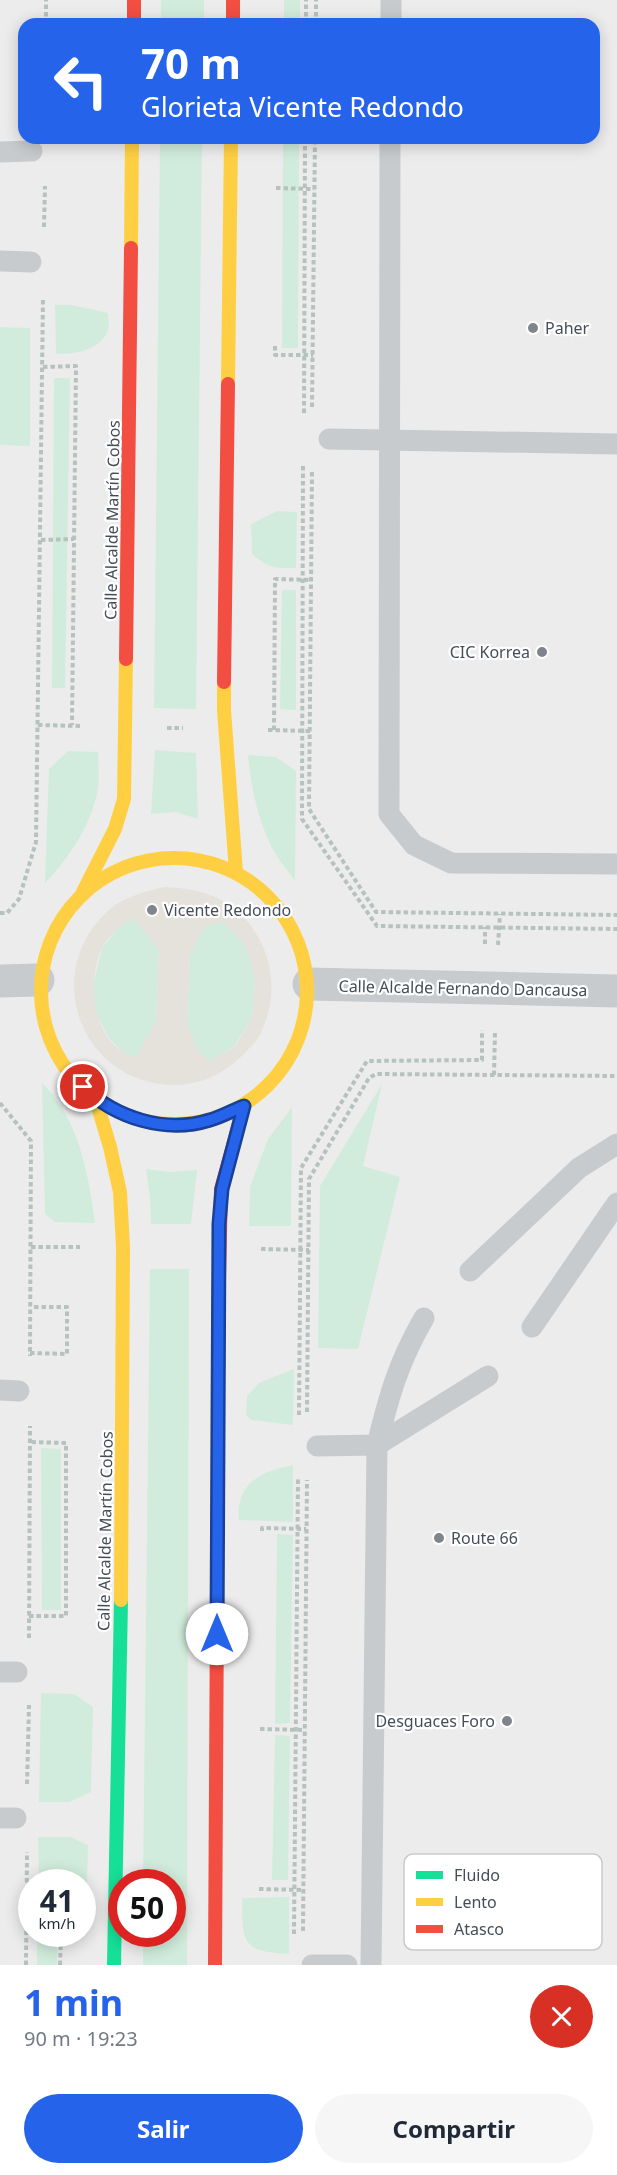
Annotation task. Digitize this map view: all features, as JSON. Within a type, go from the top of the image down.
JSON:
[{"type":"main road","points":[[134,0],[134,18]]},
{"type":"main road","points":[[233,0],[233,18]]},
{"type":"main road","name":"Calle Alcalde Martín Cobos","points":[[83,894],[116,829],[124,799],[132,144]]},
{"type":"main road","points":[[231,144],[224,729],[236,872]]},
{"type":"main road","points":[[156,858],[197,859],[236,872],[264,892],[287,918],[302,950],[309,984],[306,1020],[293,1054],[273,1083],[244,1106],[208,1121],[170,1125],[131,1118],[96,1100],[70,1075],[51,1044],[41,1009],[38,981],[49,943],[63,917],[83,894],[116,870],[156,858]]},
{"type":"main road","name":"Calle Alcalde Martín Cobos","points":[[96,1100],[120,1192],[123,1247],[121,1568],[114,1965]]},
{"type":"main road","points":[[215,1965],[219,1249],[222,1189],[244,1106]]},
{"type":"street","points":[[0,981],[38,981]]},
{"type":"street","name":"Calle Alcalde Fernando Dancausa","points":[[309,984],[617,991]]},
{"type":"lane","points":[[391,0],[391,18]]},
{"type":"lane","points":[[390,144],[389,813],[414,845],[451,863],[617,864]]},
{"type":"lane","points":[[0,152],[32,151]]},
{"type":"lane","points":[[0,261],[32,262]]},
{"type":"lane","points":[[328,439],[617,444]]},
{"type":"lane","points":[[470,1271],[579,1168],[617,1144]]},
{"type":"lane","points":[[532,1327],[617,1203]]},
{"type":"lane","points":[[371,1965],[377,1445],[391,1389],[407,1348],[424,1318]]},
{"type":"lane","points":[[317,1446],[377,1445],[488,1376]]},
{"type":"lane","points":[[312,1965],[347,1965]]},
{"type":"path","points":[[46,0],[46,18]]},
{"type":"path","points":[[306,0],[306,18]]},
{"type":"path","points":[[316,0],[316,18]]},
{"type":"path","points":[[312,415],[315,144]]},
{"type":"path","points":[[276,178],[276,188],[315,189]]},
{"type":"path","points":[[44,229],[45,185]]},
{"type":"path","points":[[0,913],[7,913],[19,899],[36,842],[44,286]]},
{"type":"path","points":[[275,343],[274,354],[313,355]]},
{"type":"path","points":[[43,367],[76,366],[72,725]]},
{"type":"path","points":[[312,462],[309,809],[376,912],[617,915]]},
{"type":"path","points":[[41,540],[74,539]]},
{"type":"path","points":[[274,730],[274,579],[311,580]]},
{"type":"path","points":[[38,725],[310,731]]},
{"type":"path","points":[[299,1422],[301,1168],[368,1061],[482,1060],[485,927]]},
{"type":"path","points":[[307,1423],[309,1179],[369,1078],[376,1074],[617,1076]]},
{"type":"path","points":[[0,1103],[31,1141],[30,1363]]},
{"type":"path","points":[[31,1247],[123,1247]]},
{"type":"path","points":[[219,1249],[309,1250]]},
{"type":"path","points":[[30,1353],[67,1354],[67,1307],[31,1307]]},
{"type":"path","points":[[29,1650],[30,1422]]},
{"type":"path","points":[[29,1616],[66,1616],[66,1443],[30,1442]]},
{"type":"path","points":[[294,1943],[298,1469]]},
{"type":"path","points":[[303,1932],[307,1470]]},
{"type":"path","points":[[262,1539],[262,1528],[306,1529]]},
{"type":"path","points":[[260,1718],[260,1730],[304,1730]]},
{"type":"path","points":[[258,1878],[258,1889],[303,1890]]},
{"type":"path","points":[[60,1965],[61,1947]]},
{"type":"green space","points":[[161,0],[204,0],[204,18],[161,18]]},
{"type":"green space","points":[[284,0],[300,0],[300,18],[284,18]]},
{"type":"green space","points":[[160,144],[202,144],[196,709],[154,708]]},
{"type":"green space","points":[[283,144],[299,144],[298,348],[282,348]]},
{"type":"green space","points":[[55,305],[72,305],[108,313],[107,332],[92,347],[56,354]]},
{"type":"green space","points":[[0,327],[30,328],[30,446],[0,445]]},
{"type":"green space","points":[[54,378],[70,378],[65,688],[52,688]]},
{"type":"green space","points":[[277,511],[297,512],[296,568],[272,566],[252,554],[251,524]]},
{"type":"green space","points":[[282,590],[296,590],[296,710],[280,709]]},
{"type":"green space","points":[[155,750],[196,753],[198,819],[176,812],[151,814]]},
{"type":"green space","points":[[68,751],[98,752],[98,789],[89,819],[77,842],[45,883],[49,769]]},
{"type":"green space","points":[[248,755],[276,757],[296,771],[295,881],[273,850],[266,835],[258,813]]},
{"type":"green space","points":[[132,919],[159,950],[156,1022],[136,1057],[124,1054],[108,1037],[96,1013],[93,986],[102,948],[119,927]]},
{"type":"green space","points":[[222,922],[241,940],[249,956],[255,981],[252,1016],[235,1046],[210,1061],[198,1051],[187,1023],[190,953],[206,926]]},
{"type":"green space","points":[[42,1083],[65,1113],[80,1148],[95,1223],[55,1222],[45,1214]]},
{"type":"green space","points":[[382,1084],[363,1166],[400,1177],[358,1349],[318,1348],[320,1186]]},
{"type":"green space","points":[[292,1107],[291,1226],[249,1226],[250,1187],[268,1139]]},
{"type":"green space","points":[[146,1169],[170,1172],[197,1170],[191,1224],[151,1224]]},
{"type":"green space","points":[[150,1269],[189,1269],[187,1965],[143,1965],[143,1947],[186,1947],[186,1869],[143,1869]]},
{"type":"green space","points":[[294,1369],[293,1425],[251,1420],[246,1415],[247,1396],[259,1383]]},
{"type":"green space","points":[[41,1448],[61,1449],[61,1610],[42,1610]]},
{"type":"green space","points":[[293,1465],[293,1522],[239,1520],[241,1497],[246,1488],[261,1475]]},
{"type":"green space","points":[[277,1534],[293,1535],[290,1723],[275,1724]]},
{"type":"green space","points":[[41,1693],[74,1694],[93,1707],[91,1792],[69,1802],[39,1802]]},
{"type":"green space","points":[[275,1735],[290,1736],[288,1880],[272,1880]]},
{"type":"green space","points":[[38,1837],[70,1837],[88,1845],[87,1869],[39,1869]]},
{"type":"green space","points":[[289,1897],[289,1954],[262,1951],[253,1947],[244,1935],[242,1898]]},
{"type":"green space","points":[[37,1947],[57,1947],[57,1965],[37,1965]]},
{"type":"sand","points":[[164,887],[200,892],[221,900],[235,910],[257,935],[265,951],[271,984],[271,1001],[267,1017],[262,1031],[250,1048],[222,1072],[187,1084],[174,1085],[141,1080],[114,1066],[94,1045],[80,1020],[74,992],[77,963],[89,934],[110,909],[136,895]],"holes":[[[132,919],[159,950],[156,1022],[136,1057],[122,1051],[110,1041],[102,1027],[94,995],[97,962],[102,948],[115,932]],[[222,922],[241,940],[249,956],[255,981],[252,1016],[236,1046],[210,1061],[198,1051],[187,1023],[190,953],[206,926]]]},
{"type":"traffic: fast","points":[[114,1965],[121,1600]]},
{"type":"traffic: slow","points":[[131,248],[132,144]]},
{"type":"traffic: slow","points":[[228,384],[231,144]]},
{"type":"traffic: slow","points":[[83,892],[115,829],[124,799],[126,659]]},
{"type":"traffic: slow","points":[[224,682],[236,872]]},
{"type":"traffic: slow","points":[[161,858],[187,858],[213,863],[237,873],[259,888],[277,906],[292,928],[302,952],[307,991],[302,1030],[292,1054],[277,1076],[259,1094],[237,1109],[213,1119],[187,1124],[161,1124],[135,1119],[111,1109],[89,1094],[71,1076],[56,1054],[46,1030],[41,1004],[41,978],[46,952],[56,928],[71,906],[89,888],[111,873],[135,863],[161,858]]},
{"type":"traffic: slow","points":[[96,1100],[120,1192],[123,1247],[121,1600]]},
{"type":"traffic: slow","points":[[217,1603],[218,1321]]},
{"type":"traffic: jam","points":[[134,0],[134,18]]},
{"type":"traffic: jam","points":[[233,0],[233,18]]},
{"type":"traffic: jam","points":[[126,659],[131,248]]},
{"type":"traffic: jam","points":[[224,682],[228,384]]},
{"type":"traffic: jam","points":[[218,1321],[221,1189],[244,1106]]},
{"type":"traffic: jam","points":[[215,1965],[217,1603]]},
{"type":"place","name":"Paher","points":[[533,328]]},
{"type":"place","name":"CIC Korrea","points":[[542,652]]},
{"type":"place","name":"Vicente Redondo","points":[[152,910]]},
{"type":"place","name":"Route 66","points":[[439,1538]]},
{"type":"place","name":"Desguaces Foro","points":[[507,1721]]},
{"type":"route","points":[[83,1087],[96,1100],[131,1118],[170,1125],[208,1121],[244,1106],[222,1189],[219,1224],[217,1634]]}]
